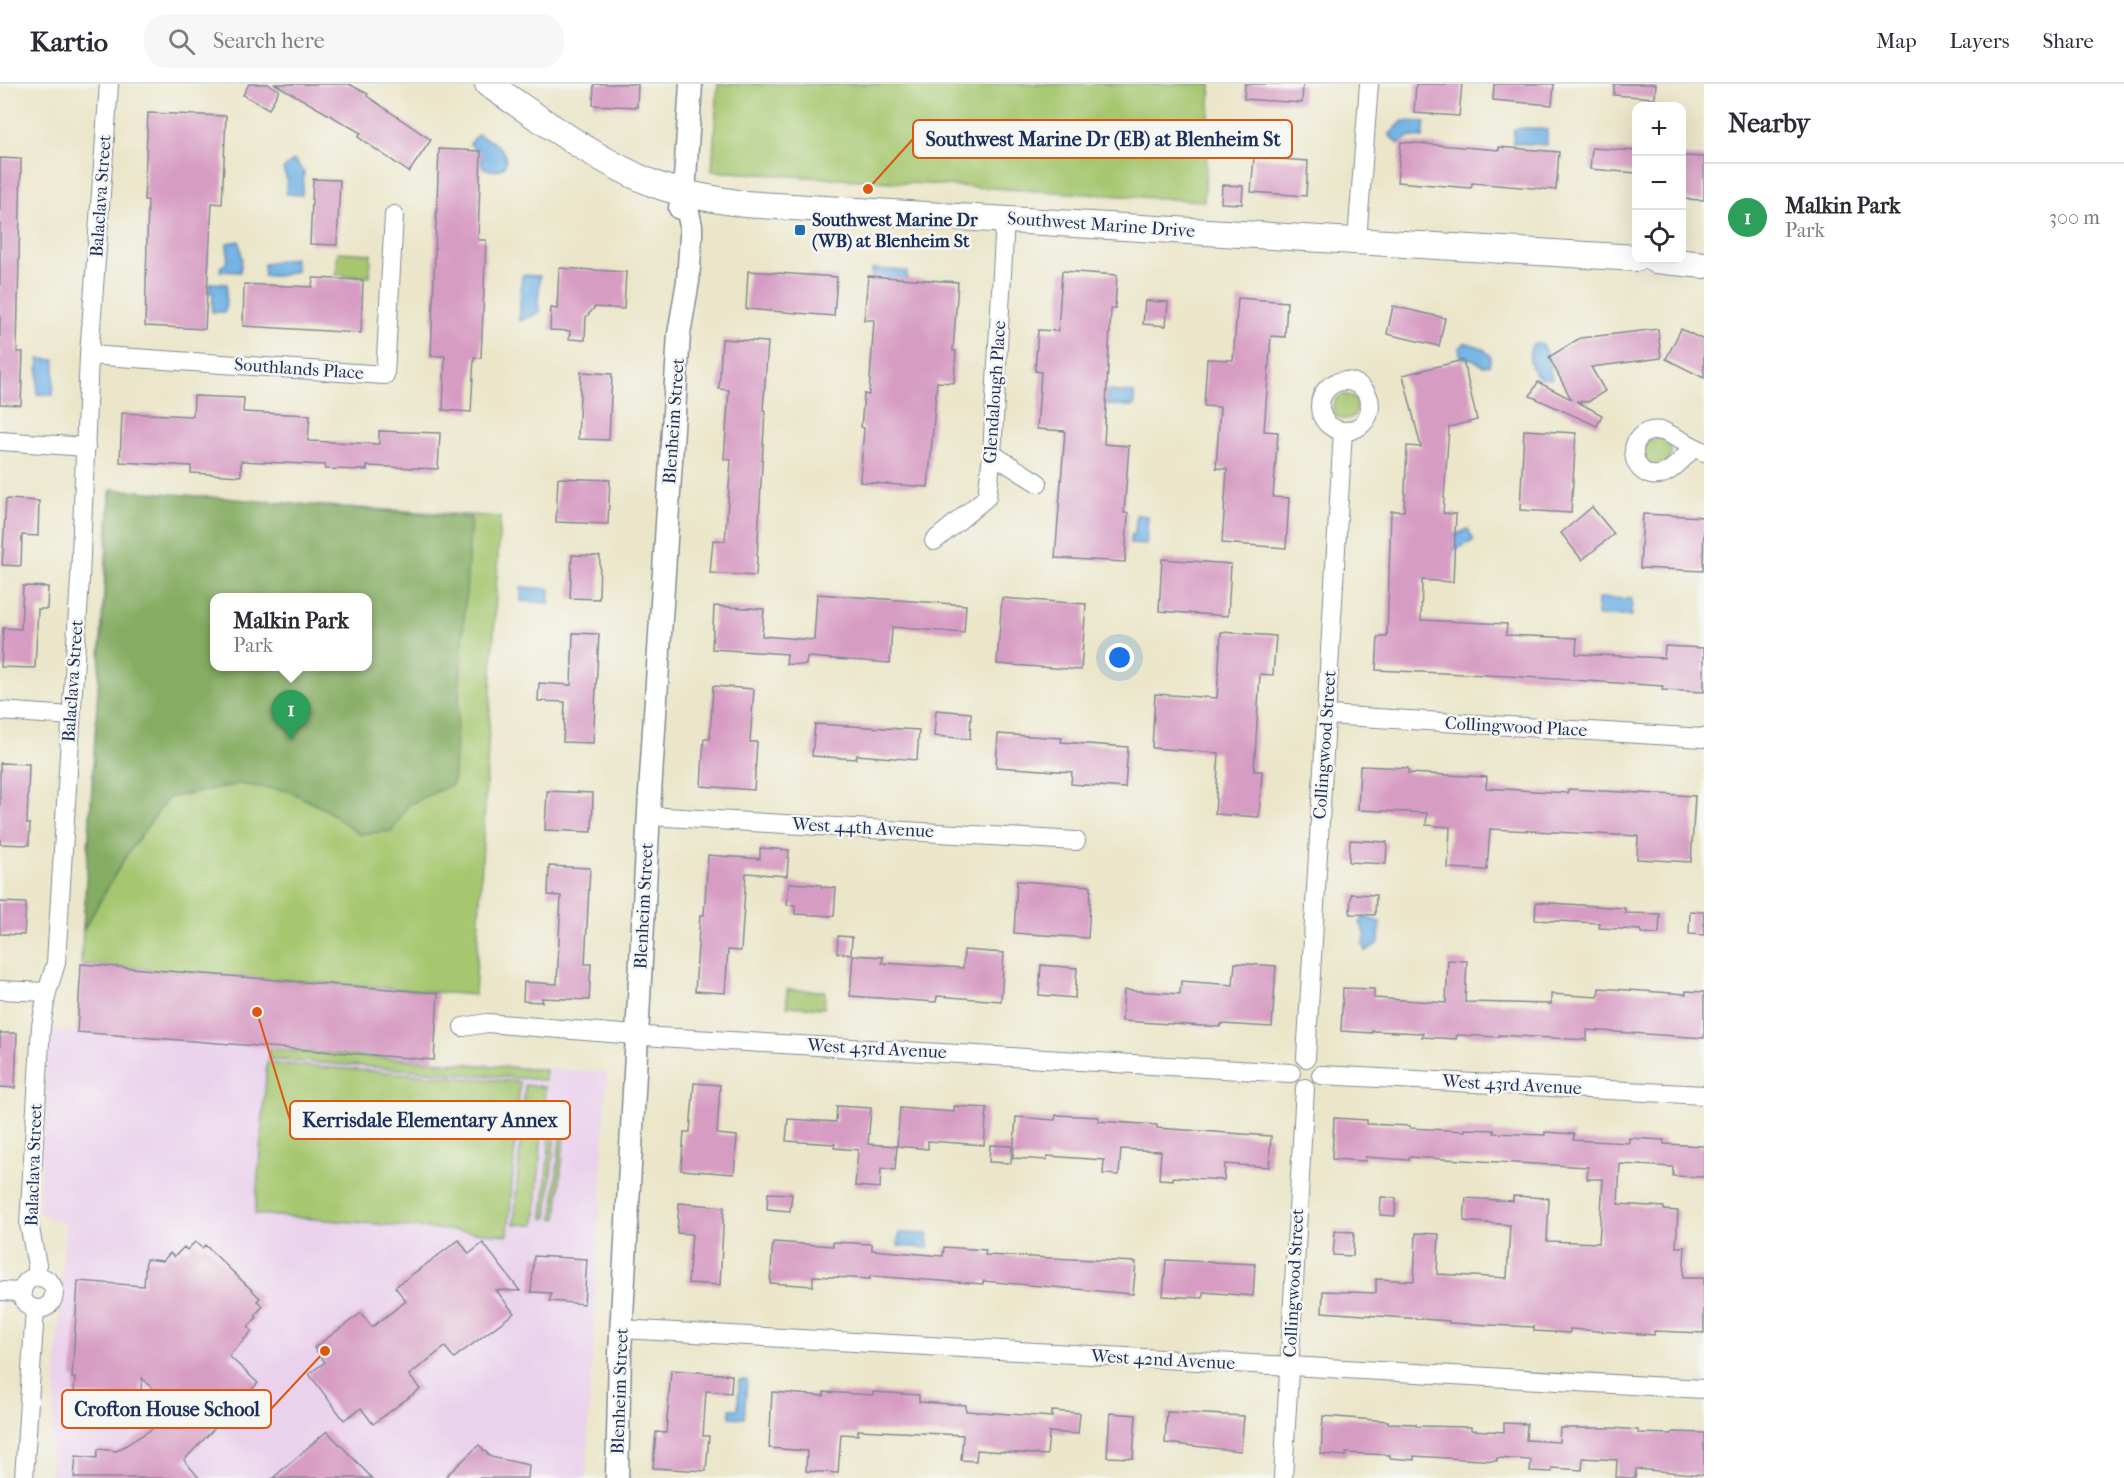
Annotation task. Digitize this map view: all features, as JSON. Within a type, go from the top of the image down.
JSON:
[{"type":"main road","name":"Southwest Marine Drive","points":[[488,84],[624,171],[684,194],[744,204],[1632,258]]},
{"type":"main road","points":[[1686,263],[1704,265]]},
{"type":"street","name":"Balaclava Street","points":[[37,1276],[29,1224],[41,1026],[47,992],[56,963],[80,579],[89,356],[109,84]]},
{"type":"street","name":"Blenheim Street","points":[[616,1478],[621,1329],[649,816],[679,334],[674,286],[674,250],[676,223],[684,194],[691,84]]},
{"type":"street","points":[[1358,240],[1369,84]]},
{"type":"street","name":"Southlands Place","points":[[89,356],[385,375],[394,215]]},
{"type":"street","name":"Glendalough Place","points":[[934,541],[987,497],[992,454],[1005,219]]},
{"type":"street","name":"Collingwood Street","points":[[1306,1058],[1343,431]]},
{"type":"street","points":[[0,441],[86,447]]},
{"type":"street","points":[[992,454],[1038,483]]},
{"type":"street","points":[[0,711],[71,716]]},
{"type":"street","name":"Collingwood Place","points":[[1327,715],[1704,738]]},
{"type":"street","name":"West 44th Avenue","points":[[649,816],[1076,840]]},
{"type":"street","points":[[0,990],[47,992]]},
{"type":"street","name":"West 43rd Avenue","points":[[463,1027],[487,1023],[637,1035],[1291,1073]]},
{"type":"street","points":[[1306,1058],[1317,1063],[1321,1075],[1316,1085],[1305,1088],[1295,1083],[1291,1073],[1296,1063],[1306,1058]]},
{"type":"street","name":"West 43rd Avenue","points":[[1321,1075],[1704,1095]]},
{"type":"street","name":"Collingwood Street","points":[[1283,1478],[1305,1088]]},
{"type":"street","points":[[37,1276],[49,1281],[54,1294],[48,1306],[41,1309],[34,1309],[25,1303],[21,1292],[26,1281],[37,1276]]},
{"type":"street","points":[[0,1291],[21,1292]]},
{"type":"street","points":[[24,1478],[34,1309]]},
{"type":"street","name":"West 42nd Avenue","points":[[621,1329],[1704,1389]]},
{"type":"shaded area","points":[[49,1030],[607,1073],[586,1478],[50,1478],[65,1224],[38,1213]]},
{"type":"green space","points":[[718,84],[1211,84],[1204,201],[712,171]]},
{"type":"green space","points":[[338,252],[371,254],[370,277],[336,275]]},
{"type":"green space","points":[[1345,395],[1350,396],[1356,402],[1356,412],[1350,418],[1345,419],[1340,418],[1334,412],[1333,407],[1334,402],[1340,396]]},
{"type":"green space","points":[[1657,438],[1667,442],[1671,452],[1667,462],[1657,466],[1647,462],[1643,452],[1647,442]]},
{"type":"green space","points":[[111,489],[471,518],[453,784],[408,805],[392,831],[359,834],[326,810],[289,791],[239,784],[168,798],[126,856],[83,931]]},
{"type":"green space","points":[[110,492],[500,517],[475,995],[81,964]]},
{"type":"green space","points":[[787,990],[825,991],[824,1008],[787,1006]]},
{"type":"green space","points":[[269,1049],[546,1070],[545,1080],[268,1059]]},
{"type":"green space","points":[[267,1063],[520,1082],[508,1235],[255,1214]]},
{"type":"green space","points":[[525,1085],[545,1087],[535,1225],[514,1224]]},
{"type":"green space","points":[[552,1110],[557,1110],[547,1218],[543,1218]]},
{"type":"green space","points":[[562,1110],[566,1110],[557,1219],[553,1218]]},
{"type":"water","points":[[1403,121],[1425,122],[1423,138],[1409,137],[1398,144],[1389,135]]},
{"type":"water","points":[[1514,129],[1547,130],[1547,145],[1513,143]]},
{"type":"water","points":[[478,134],[498,146],[503,152],[506,161],[499,170],[483,167],[480,154],[470,144]]},
{"type":"water","points":[[294,160],[304,172],[302,195],[286,194],[287,179],[283,169]]},
{"type":"water","points":[[239,241],[242,258],[240,272],[220,271],[228,257],[227,243]]},
{"type":"water","points":[[294,258],[297,271],[279,276],[264,276],[264,264]]},
{"type":"water","points":[[872,269],[907,271],[906,290],[871,289]]},
{"type":"water","points":[[522,275],[540,276],[538,305],[541,312],[519,321]]},
{"type":"water","points":[[210,283],[227,284],[225,312],[212,312],[213,293],[209,292]]},
{"type":"water","points":[[1465,343],[1486,351],[1491,357],[1489,365],[1483,366],[1473,359],[1461,358],[1459,348]]},
{"type":"water","points":[[1537,344],[1544,347],[1552,378],[1538,376],[1532,367],[1530,350],[1532,345]]},
{"type":"water","points":[[39,359],[55,360],[53,395],[37,394]]},
{"type":"water","points":[[1107,391],[1134,393],[1135,403],[1133,406],[1107,405]]},
{"type":"water","points":[[1136,515],[1148,516],[1146,545],[1130,544],[1131,535],[1135,534]]},
{"type":"water","points":[[1468,529],[1474,541],[1445,554],[1440,542]]},
{"type":"water","points":[[521,587],[550,589],[549,603],[521,601]]},
{"type":"water","points":[[1598,598],[1632,599],[1631,616],[1597,616]]},
{"type":"water","points":[[1364,917],[1380,922],[1379,943],[1365,951],[1363,943],[1366,935],[1360,923]]},
{"type":"water","points":[[899,1233],[928,1234],[928,1248],[898,1246]]},
{"type":"water","points":[[739,1380],[747,1380],[744,1418],[730,1417],[730,1409],[738,1409]]},
{"type":"building","points":[[249,84],[268,84],[279,90],[269,109],[243,95]]},
{"type":"building","points":[[275,84],[349,84],[368,94],[367,96],[431,140],[409,172],[358,137],[361,133]]},
{"type":"building","points":[[594,84],[638,84],[637,107],[593,105]]},
{"type":"building","points":[[1245,84],[1303,84],[1302,103],[1244,99]]},
{"type":"building","points":[[1416,84],[1462,84],[1459,116],[1414,113]]},
{"type":"building","points":[[1494,84],[1554,84],[1552,105],[1493,100]]},
{"type":"building","points":[[1614,84],[1656,84],[1655,98],[1614,95]]},
{"type":"building","points":[[148,113],[226,116],[222,204],[212,203],[205,329],[145,326],[148,200],[144,200]]},
{"type":"building","points":[[1401,142],[1559,152],[1556,190],[1472,183],[1471,188],[1397,182]]},
{"type":"building","points":[[1592,148],[1632,151],[1632,173],[1590,169]]},
{"type":"building","points":[[439,149],[481,151],[478,240],[486,240],[481,358],[474,357],[471,412],[443,410],[445,356],[431,356]]},
{"type":"building","points":[[1686,156],[1704,157],[1704,200],[1686,199]]},
{"type":"building","points":[[1254,157],[1308,161],[1306,196],[1251,192]]},
{"type":"building","points":[[0,158],[21,159],[17,352],[23,352],[21,405],[0,404]]},
{"type":"building","points":[[313,179],[340,180],[337,245],[310,244]]},
{"type":"building","points":[[1222,185],[1243,186],[1242,204],[1221,203]]},
{"type":"building","points":[[559,268],[626,272],[624,309],[595,307],[586,317],[585,340],[569,339],[570,331],[550,330],[551,308],[557,309]]},
{"type":"building","points":[[748,271],[837,277],[834,316],[746,309]]},
{"type":"building","points":[[1062,271],[1117,275],[1115,309],[1111,309],[1104,444],[1129,446],[1124,513],[1128,513],[1125,562],[1055,558],[1065,431],[1037,429],[1041,372],[1035,371],[1038,330],[1058,331]]},
{"type":"building","points":[[868,276],[958,282],[953,351],[956,351],[954,383],[937,382],[928,487],[860,482],[864,428],[861,427],[864,394],[869,395],[874,320],[864,320]]},
{"type":"building","points":[[313,278],[363,280],[361,333],[243,326],[244,284],[312,287]]},
{"type":"building","points":[[1238,298],[1287,302],[1285,337],[1271,336],[1264,431],[1278,432],[1273,497],[1289,498],[1286,548],[1222,543],[1227,469],[1216,468],[1220,407],[1204,406],[1207,359],[1233,360]]},
{"type":"building","points":[[1145,301],[1168,302],[1166,326],[1143,324]]},
{"type":"building","points":[[1393,306],[1445,318],[1439,346],[1387,334]]},
{"type":"building","points":[[1658,329],[1661,358],[1591,367],[1605,391],[1588,402],[1576,401],[1602,415],[1597,426],[1530,396],[1538,382],[1571,399],[1549,357],[1580,338]]},
{"type":"building","points":[[1681,329],[1704,340],[1704,378],[1666,359]]},
{"type":"building","points":[[722,339],[768,342],[756,576],[710,573],[713,540],[725,541],[731,460],[724,459],[729,390],[719,389]]},
{"type":"building","points":[[1463,360],[1477,420],[1449,427],[1443,513],[1456,514],[1453,582],[1422,580],[1421,620],[1507,624],[1506,635],[1577,638],[1576,654],[1664,658],[1665,646],[1704,648],[1704,692],[1662,690],[1663,686],[1376,670],[1378,637],[1387,637],[1391,511],[1404,511],[1407,446],[1421,447],[1403,375]]},
{"type":"building","points":[[581,372],[612,374],[609,440],[578,439]]},
{"type":"building","points":[[194,396],[244,398],[243,412],[310,415],[308,441],[379,444],[379,431],[440,433],[438,469],[367,466],[367,470],[325,469],[325,465],[241,461],[241,476],[191,473],[191,466],[120,462],[122,413],[193,416]]},
{"type":"building","points":[[1524,430],[1576,433],[1571,513],[1520,510]]},
{"type":"building","points":[[558,478],[610,480],[608,524],[556,522]]},
{"type":"building","points":[[6,499],[39,501],[38,536],[22,535],[21,566],[2,565]]},
{"type":"building","points":[[1592,507],[1614,534],[1582,560],[1561,533]]},
{"type":"building","points":[[1643,514],[1704,517],[1703,571],[1640,568]]},
{"type":"building","points":[[572,555],[600,556],[599,599],[570,598]]},
{"type":"building","points":[[1162,559],[1231,564],[1228,616],[1159,611]]},
{"type":"building","points":[[23,586],[48,587],[47,609],[38,609],[35,668],[1,667],[3,628],[21,629]]},
{"type":"building","points":[[817,594],[966,605],[964,633],[892,627],[890,663],[807,657],[806,665],[786,664],[787,654],[712,649],[714,606],[764,609],[762,636],[814,640]]},
{"type":"building","points":[[1002,598],[1086,604],[1081,670],[997,664]]},
{"type":"building","points":[[1221,632],[1276,636],[1273,675],[1260,674],[1254,771],[1262,771],[1259,817],[1215,814],[1219,753],[1152,748],[1155,694],[1217,698]]},
{"type":"building","points":[[573,633],[599,634],[593,743],[563,742],[565,702],[538,701],[539,683],[571,685]]},
{"type":"building","points":[[713,686],[754,689],[750,742],[757,742],[754,790],[701,786],[704,739],[710,739]]},
{"type":"building","points":[[936,710],[971,713],[970,739],[934,736]]},
{"type":"building","points":[[815,724],[919,730],[917,760],[857,755],[856,759],[812,756]]},
{"type":"building","points":[[998,734],[1062,738],[1061,742],[1128,747],[1125,788],[1071,784],[1072,772],[996,767]]},
{"type":"building","points":[[0,763],[29,764],[27,824],[30,824],[29,845],[0,844]]},
{"type":"building","points":[[1360,766],[1408,768],[1408,773],[1487,777],[1486,788],[1568,793],[1568,789],[1695,796],[1691,862],[1637,859],[1638,836],[1490,829],[1487,870],[1448,868],[1450,827],[1426,825],[1427,813],[1358,810]]},
{"type":"building","points":[[547,791],[593,793],[592,832],[545,830]]},
{"type":"building","points":[[1350,840],[1387,842],[1386,864],[1349,862]]},
{"type":"building","points":[[760,848],[789,850],[787,876],[746,873],[741,951],[728,950],[725,993],[695,991],[700,915],[704,915],[708,855],[760,859]]},
{"type":"building","points":[[549,866],[590,868],[585,964],[591,964],[589,1000],[542,998],[542,1002],[523,1001],[524,982],[557,984],[561,896],[548,895]]},
{"type":"building","points":[[1017,881],[1091,886],[1088,938],[1014,933]]},
{"type":"building","points":[[789,883],[836,888],[834,916],[795,914],[795,905],[787,905]]},
{"type":"building","points":[[1351,894],[1376,895],[1375,915],[1350,914]]},
{"type":"building","points":[[0,902],[26,903],[24,935],[0,934]]},
{"type":"building","points":[[1536,902],[1625,908],[1625,913],[1660,914],[1659,934],[1641,933],[1641,930],[1599,928],[1599,923],[1535,920]]},
{"type":"building","points":[[1690,911],[1704,912],[1704,935],[1689,934]]},
{"type":"building","points":[[838,936],[852,937],[851,954],[837,953]]},
{"type":"building","points":[[964,950],[1004,953],[1001,1001],[937,996],[936,1002],[850,996],[853,955],[883,957],[882,963],[963,968]]},
{"type":"building","points":[[1448,960],[1467,961],[1465,1002],[1551,1004],[1551,994],[1598,997],[1599,988],[1686,994],[1686,991],[1704,992],[1704,1038],[1587,1030],[1587,1040],[1499,1035],[1499,1037],[1457,1035],[1456,1039],[1422,1037],[1423,1033],[1341,1031],[1343,988],[1374,989],[1374,998],[1446,1003]]},
{"type":"building","points":[[1235,963],[1276,966],[1272,1027],[1221,1024],[1220,1027],[1122,1021],[1124,990],[1180,994],[1181,981],[1233,985]]},
{"type":"building","points":[[81,964],[438,993],[434,1060],[77,1032]]},
{"type":"building","points":[[1041,965],[1077,968],[1075,998],[1039,995]]},
{"type":"building","points":[[0,1033],[17,1033],[15,1088],[0,1087]]},
{"type":"building","points":[[694,1083],[720,1085],[717,1134],[737,1136],[734,1174],[681,1170],[684,1132],[690,1132]]},
{"type":"building","points":[[837,1106],[871,1108],[868,1144],[897,1146],[895,1170],[881,1168],[880,1188],[855,1186],[858,1150],[834,1148],[835,1144],[786,1141],[788,1119],[836,1122]]},
{"type":"building","points":[[954,1106],[987,1108],[984,1145],[928,1141],[928,1149],[897,1146],[900,1108],[954,1112]]},
{"type":"building","points":[[1056,1115],[1099,1117],[1098,1121],[1157,1125],[1157,1128],[1271,1136],[1269,1167],[1225,1164],[1224,1180],[1173,1177],[1173,1180],[1159,1179],[1161,1151],[1121,1149],[1119,1175],[1103,1174],[1104,1160],[1047,1156],[1047,1160],[1013,1158],[1016,1117],[1055,1120]]},
{"type":"building","points":[[1334,1118],[1367,1120],[1367,1124],[1410,1126],[1410,1128],[1494,1130],[1494,1133],[1545,1135],[1545,1132],[1574,1134],[1573,1140],[1629,1143],[1629,1138],[1664,1140],[1664,1144],[1704,1146],[1704,1177],[1673,1176],[1673,1167],[1620,1164],[1618,1204],[1664,1207],[1664,1210],[1678,1211],[1676,1247],[1685,1247],[1683,1278],[1704,1278],[1704,1333],[1654,1331],[1654,1335],[1570,1329],[1570,1333],[1534,1331],[1534,1327],[1449,1323],[1449,1321],[1322,1312],[1323,1291],[1376,1293],[1376,1279],[1414,1281],[1416,1233],[1439,1234],[1437,1274],[1507,1278],[1510,1225],[1464,1221],[1466,1198],[1513,1201],[1513,1196],[1549,1198],[1547,1241],[1599,1243],[1603,1179],[1587,1179],[1588,1167],[1409,1157],[1409,1160],[1365,1157],[1365,1161],[1332,1159]]},
{"type":"building","points":[[990,1145],[1012,1146],[1011,1163],[989,1162]]},
{"type":"building","points":[[768,1193],[792,1194],[790,1211],[767,1209]]},
{"type":"building","points":[[1381,1197],[1396,1198],[1395,1216],[1380,1215]]},
{"type":"building","points":[[679,1203],[724,1207],[720,1285],[688,1283],[692,1234],[677,1233]]},
{"type":"building","points":[[1335,1231],[1354,1232],[1353,1256],[1333,1255]]},
{"type":"building","points":[[459,1240],[469,1254],[483,1243],[520,1291],[496,1290],[514,1313],[454,1358],[445,1347],[409,1375],[420,1389],[373,1424],[361,1408],[344,1420],[309,1374],[325,1362],[314,1348],[361,1313],[372,1327],[406,1301],[395,1287]]},
{"type":"building","points":[[195,1242],[202,1248],[205,1245],[260,1298],[257,1301],[263,1306],[248,1327],[252,1331],[229,1356],[258,1383],[184,1460],[199,1478],[74,1478],[76,1456],[97,1458],[98,1449],[117,1451],[193,1403],[165,1401],[142,1378],[140,1399],[74,1394],[75,1378],[72,1378],[78,1281],[144,1286],[146,1259],[163,1261],[170,1253],[174,1257],[184,1247],[187,1250]]},
{"type":"building","points":[[773,1242],[833,1246],[833,1242],[872,1244],[872,1250],[943,1256],[944,1247],[986,1250],[985,1255],[1136,1262],[1133,1294],[983,1281],[983,1284],[870,1276],[870,1279],[813,1276],[813,1286],[770,1283]]},
{"type":"building","points":[[534,1256],[587,1259],[584,1304],[550,1301],[551,1293],[531,1292]]},
{"type":"building","points":[[1166,1260],[1255,1264],[1253,1296],[1203,1292],[1203,1298],[1163,1296]]},
{"type":"building","points":[[671,1370],[732,1375],[731,1393],[706,1391],[703,1436],[709,1436],[706,1471],[653,1468],[656,1432],[666,1433]]},
{"type":"building","points":[[772,1392],[824,1396],[824,1392],[919,1395],[919,1402],[966,1405],[966,1411],[1052,1417],[1052,1411],[1080,1413],[1078,1434],[1049,1432],[1047,1455],[977,1450],[976,1461],[961,1460],[963,1435],[858,1430],[858,1435],[841,1434],[838,1473],[806,1471],[807,1451],[769,1448]]},
{"type":"building","points":[[1167,1412],[1244,1416],[1241,1451],[1165,1443]]},
{"type":"building","points":[[1110,1413],[1136,1415],[1133,1458],[1107,1457]]},
{"type":"building","points":[[1323,1416],[1416,1424],[1416,1426],[1471,1427],[1471,1430],[1504,1432],[1504,1423],[1527,1424],[1526,1440],[1559,1442],[1560,1428],[1613,1428],[1638,1430],[1638,1433],[1704,1433],[1704,1475],[1636,1469],[1635,1478],[1616,1477],[1617,1460],[1583,1458],[1582,1470],[1552,1468],[1552,1472],[1530,1471],[1531,1460],[1497,1458],[1497,1461],[1414,1456],[1414,1460],[1390,1458],[1390,1455],[1321,1454]]},
{"type":"building","points":[[327,1431],[372,1478],[273,1478]]},
{"type":"building","points":[[479,1445],[491,1457],[529,1465],[528,1478],[444,1478]]},
{"type":"place","name":"Southwest Marine Dr (EB) at Blenheim St","points":[[868,189]]},
{"type":"place","name":"Southwest Marine Dr (WB) at Blenheim St","points":[[800,230]]},
{"type":"place","name":"Malkin Park","points":[[291,740]]},
{"type":"place","name":"Kerrisdale Elementary Annex","points":[[257,1012]]},
{"type":"place","name":"Crofton House School","points":[[325,1351]]}]
